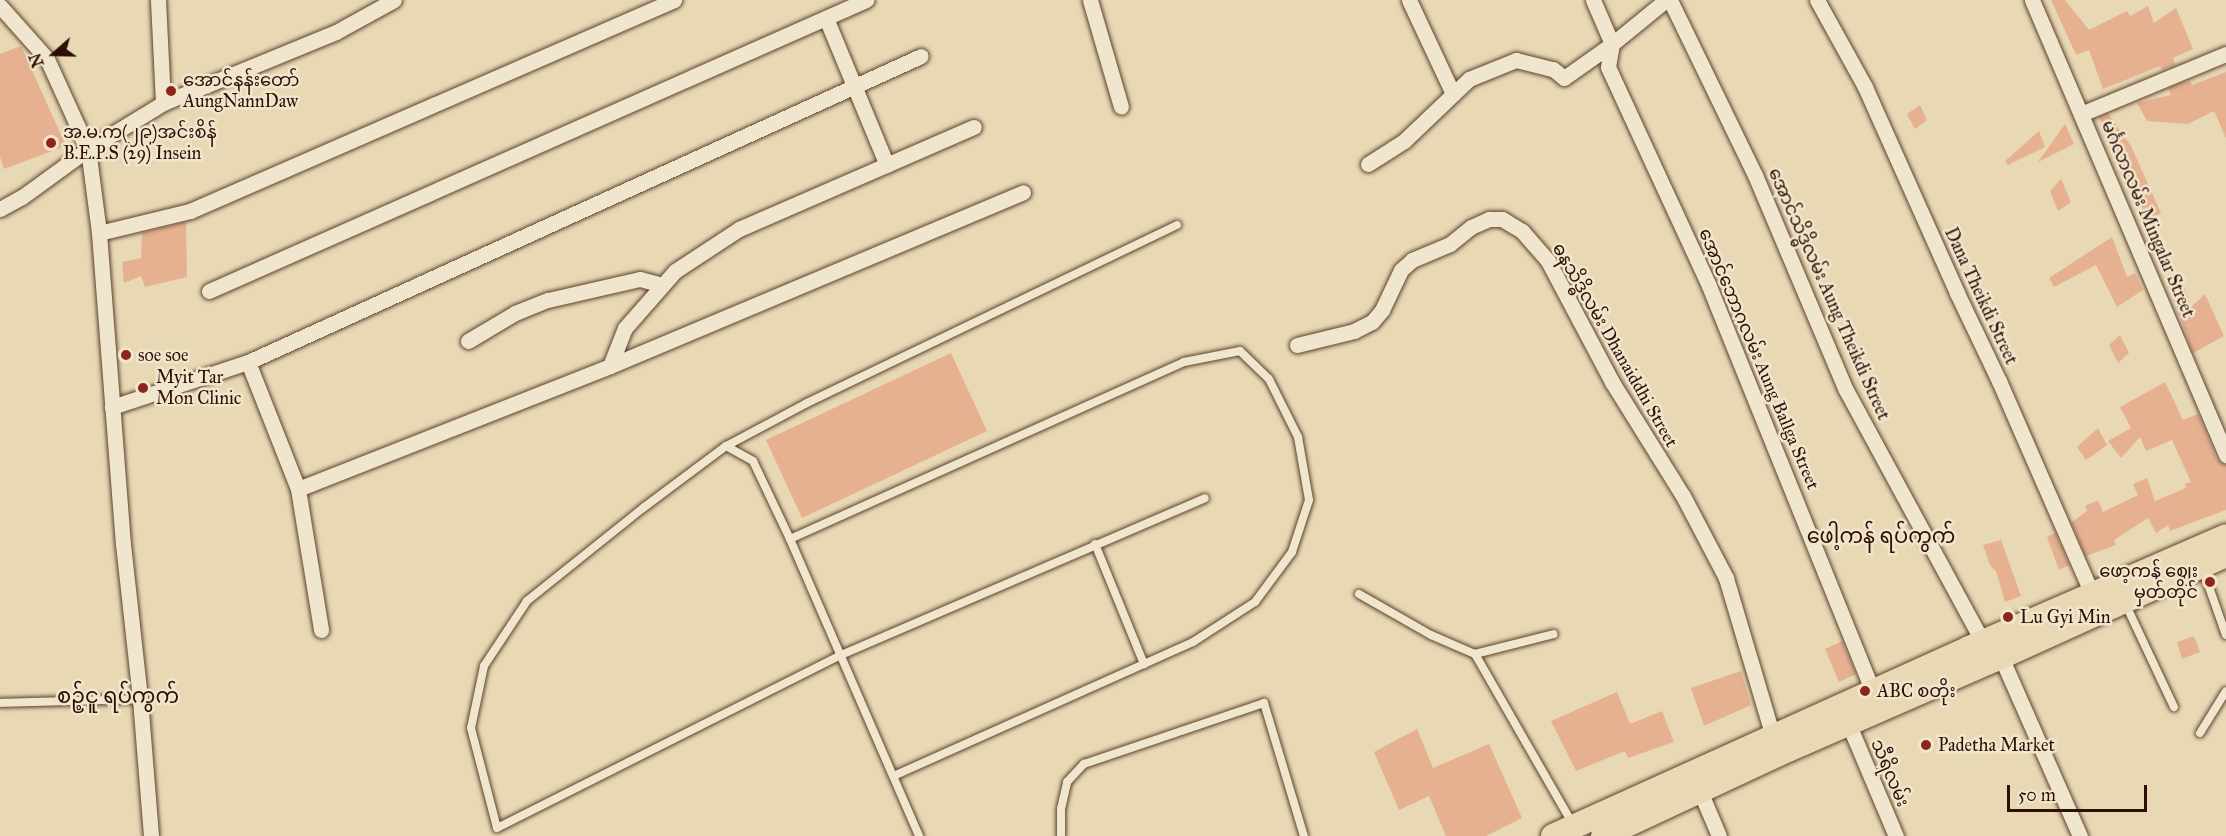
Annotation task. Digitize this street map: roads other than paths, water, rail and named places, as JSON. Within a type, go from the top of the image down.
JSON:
[{"type":"main road","points":[[1568,833],[1983,642],[2096,604],[2121,593],[2198,558],[2226,536]]},
{"type":"main road","points":[[2198,558],[2226,555]]},
{"type":"main road","points":[[1603,836],[2001,657],[2096,604]]},
{"type":"street","points":[[158,0],[163,102]]},
{"type":"street","points":[[0,209],[22,197],[88,149],[163,102],[336,32],[394,0]]},
{"type":"street","points":[[99,233],[190,211],[674,0]]},
{"type":"street","points":[[209,291],[866,0]]},
{"type":"street","points":[[1090,0],[1121,107]]},
{"type":"street","points":[[1409,0],[1453,94]]},
{"type":"street","points":[[1593,0],[1612,44]]},
{"type":"street","points":[[1368,164],[1404,141],[1469,80],[1516,60],[1553,69],[1564,78],[1668,0]]},
{"type":"street","name":"အောင်သိဒ္ဓိလမ်း Aung Theikdi Street","points":[[1668,0],[1755,175],[1846,390],[1983,642],[2001,657]]},
{"type":"street","name":"Dana Theikdi Street","points":[[1817,0],[1865,87],[1957,293],[2000,381],[2096,604]]},
{"type":"street","name":"မင်္ဂလာလမ်း Mingalar Street","points":[[2032,0],[2226,455]]},
{"type":"street","points":[[0,6],[47,59],[88,149],[99,233],[123,544],[140,699],[150,836]]},
{"type":"street","points":[[826,18],[887,165]]},
{"type":"street","name":"အောင်ဘောဂလမ်း Aung Ballga Street","points":[[1612,44],[1608,67],[1709,286],[1873,691]]},
{"type":"street","points":[[2081,114],[2226,54]]},
{"type":"street","points":[[112,407],[248,362],[921,56]]},
{"type":"street","points":[[610,366],[625,328],[675,271],[739,229],[974,127]]},
{"type":"street","points":[[298,489],[610,366],[1023,192]]},
{"type":"street","name":"ဓနသိဒ္ဓိလမ်း Dhanaiddhi Street","points":[[1298,345],[1354,331],[1371,322],[1382,310],[1401,270],[1412,260],[1450,244],[1471,226],[1489,219],[1502,219],[1522,231],[1548,261],[1612,382],[1683,496],[1726,578],[1773,737]]},
{"type":"street","points":[[468,340],[515,313],[548,300],[640,279],[662,285]]},
{"type":"street","points":[[248,362],[298,489],[321,630]]},
{"type":"street","points":[[2001,657],[2080,836]]},
{"type":"street","name":"သီရိလမ်း","points":[[1849,724],[1896,836]]},
{"type":"street","points":[[1700,791],[1719,836]]},
{"type":"lane","points":[[501,836],[471,728],[484,666],[527,601],[643,508],[726,446],[807,403],[1177,225]]},
{"type":"lane","points":[[790,539],[1184,362],[1240,351],[1269,379],[1298,436],[1309,500],[1292,552],[1255,602],[1193,642],[894,776]]},
{"type":"lane","points":[[726,446],[753,461],[790,539],[919,836]]},
{"type":"lane","points":[[497,828],[841,655],[1205,498]]},
{"type":"lane","points":[[1095,544],[1144,664]]},
{"type":"lane","points":[[2198,558],[2226,635]]},
{"type":"lane","points":[[2121,593],[2174,707]]},
{"type":"lane","points":[[1359,594],[1431,635],[1475,654],[1554,634]]},
{"type":"lane","points":[[1475,654],[1568,833]]},
{"type":"lane","points":[[2200,733],[2226,691]]},
{"type":"lane","points":[[0,703],[140,699]]},
{"type":"lane","points":[[1061,836],[1061,809],[1067,782],[1084,765],[1264,703],[1304,836]]},
{"type":"place","name":"အောင်နန်းတော် AungNannDaw","points":[[171,91]]},
{"type":"place","name":"အ.မ.က(၂၉)အင်းစိန် B.E.P.S (29) Insein","points":[[51,143]]},
{"type":"place","name":"soe soe","points":[[126,355]]},
{"type":"place","name":"Myit Tar Mon Clinic","points":[[143,388]]},
{"type":"place","name":"ဖော့ကန် ဈေး မှတ်တိုင်","points":[[2210,582]]},
{"type":"place","name":"Lu Gyi Min","points":[[2008,617]]},
{"type":"place","name":"ABC စတိုး","points":[[1865,691]]},
{"type":"place","name":"Padetha Market","points":[[1926,745]]},
{"type":"district","name":"ဖေါ့ကန် ရပ်ကွက်","points":[[1881,536]]},
{"type":"district","name":"စဉ့်ငူ ရပ်ကွက်","points":[[118,696]]}]
